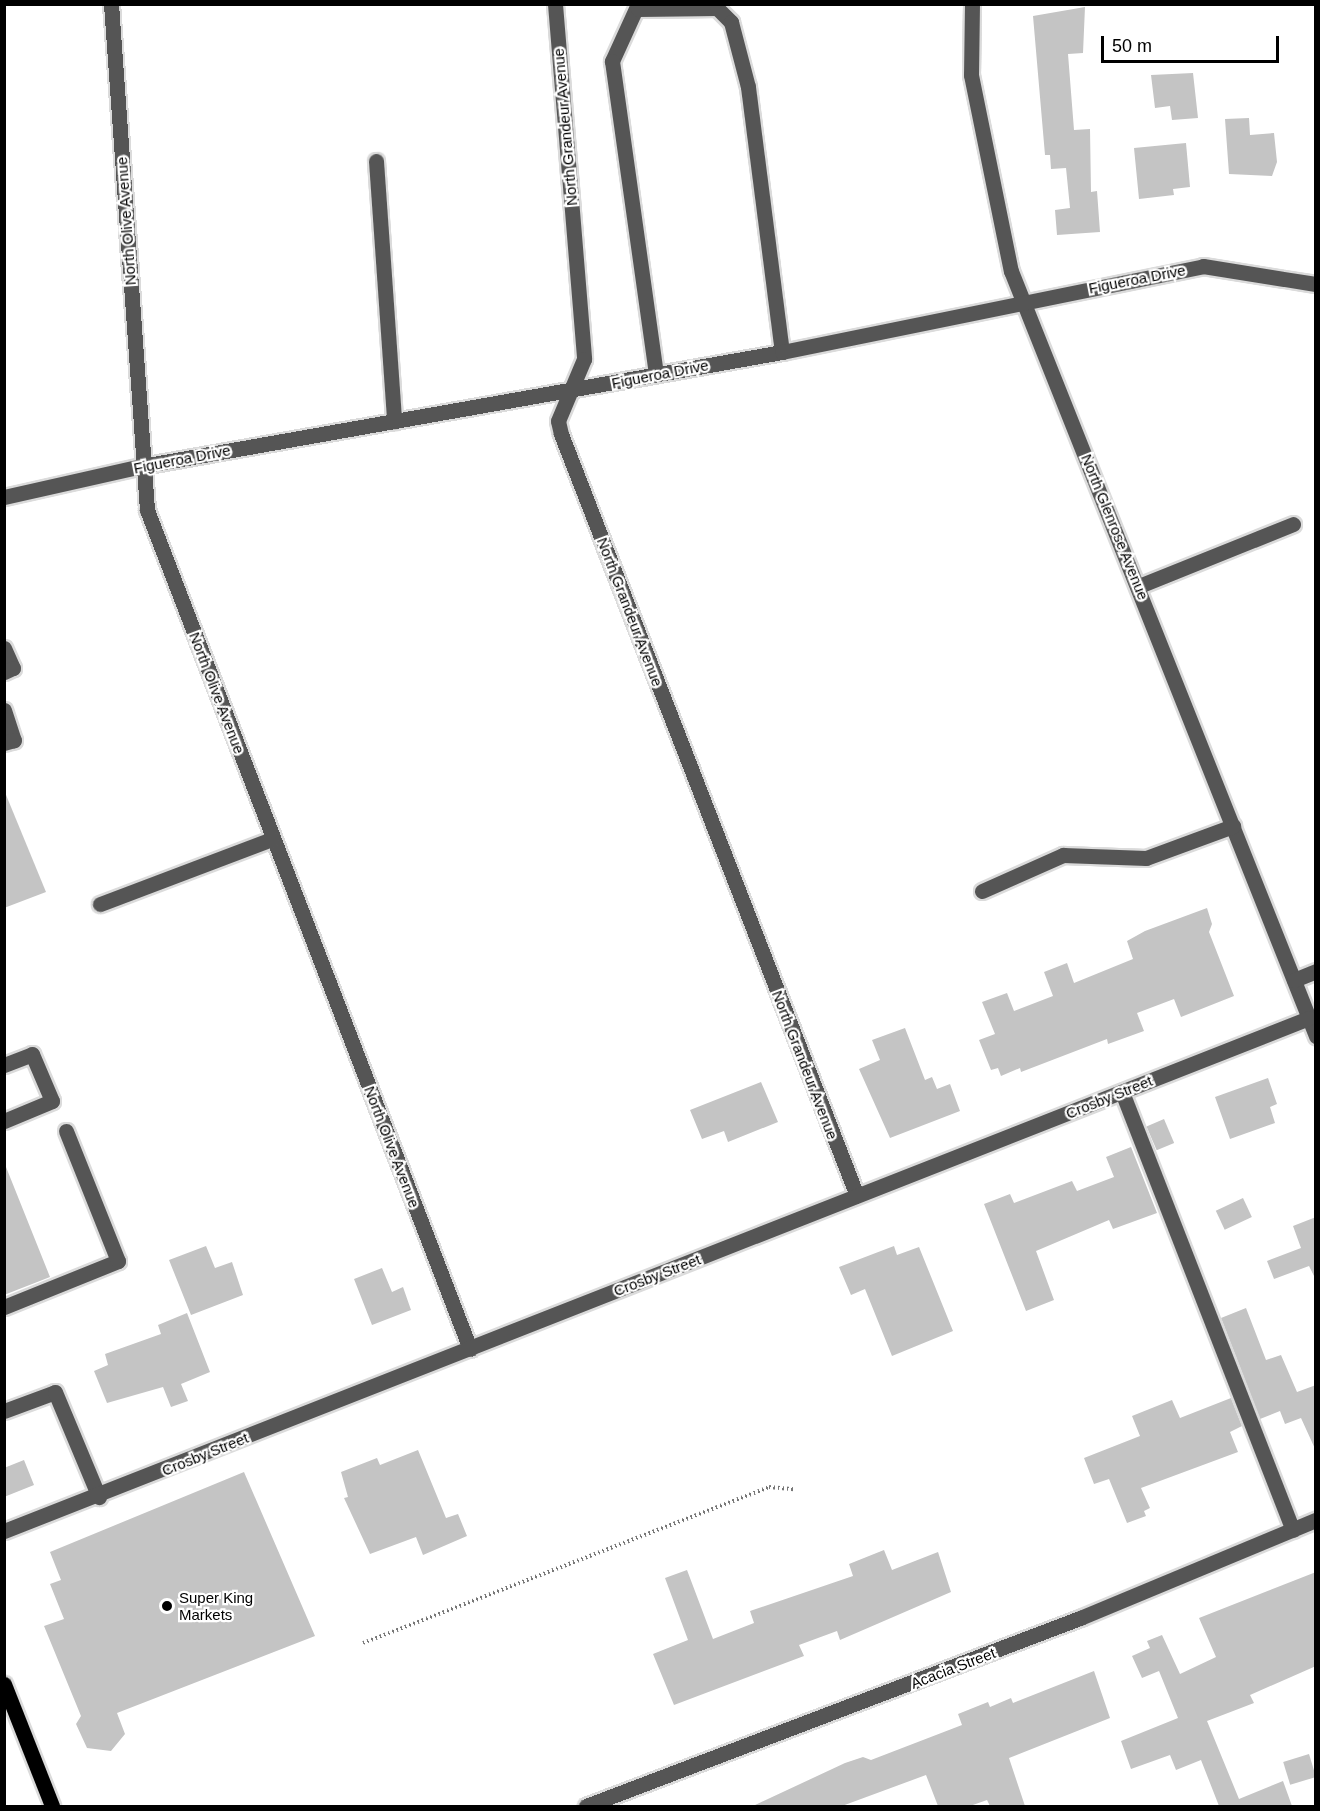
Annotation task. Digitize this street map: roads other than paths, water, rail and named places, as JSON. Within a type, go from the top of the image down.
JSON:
[{"type":"main road","points":[[4,1684],[52,1806]]},
{"type":"street","name":"North Olive Avenue","points":[[111,4],[142,466],[147,510],[272,839],[471,1348]]},
{"type":"street","name":"North Grandeur Avenue","points":[[555,4],[584,359],[558,421],[561,434],[857,1196]]},
{"type":"street","name":"North Glenrose Avenue","points":[[972,4],[971,75],[993,192],[1023,300],[1140,586],[1316,1036]]},
{"type":"street","points":[[656,374],[612,61],[638,7],[717,8],[731,22],[748,87],[782,352]]},
{"type":"street","points":[[376,160],[394,421]]},
{"type":"street","name":"Figueroa Drive","points":[[4,497],[142,466],[569,392],[782,352],[1023,300],[1203,266],[1316,284]]},
{"type":"street","points":[[1140,586],[1293,524]]},
{"type":"street","points":[[4,648],[13,668],[4,672]]},
{"type":"street","points":[[4,710],[15,740],[4,744]]},
{"type":"street","points":[[982,891],[1063,855],[1146,858],[1233,826]]},
{"type":"street","points":[[100,904],[272,839]]},
{"type":"street","points":[[1294,980],[1316,971]]},
{"type":"street","name":"Crosby Street","points":[[4,1531],[99,1497],[1309,1018]]},
{"type":"street","points":[[4,1065],[32,1054],[52,1101],[4,1121]]},
{"type":"street","points":[[1122,1092],[1293,1530]]},
{"type":"street","points":[[4,1307],[118,1261],[66,1131]]},
{"type":"street","points":[[4,1411],[55,1392],[99,1497]]},
{"type":"street","name":"Acacia Street","points":[[586,1806],[1080,1618],[1316,1520]]},
{"type":"place","name":"Super King Markets","points":[[167,1606]]}]
